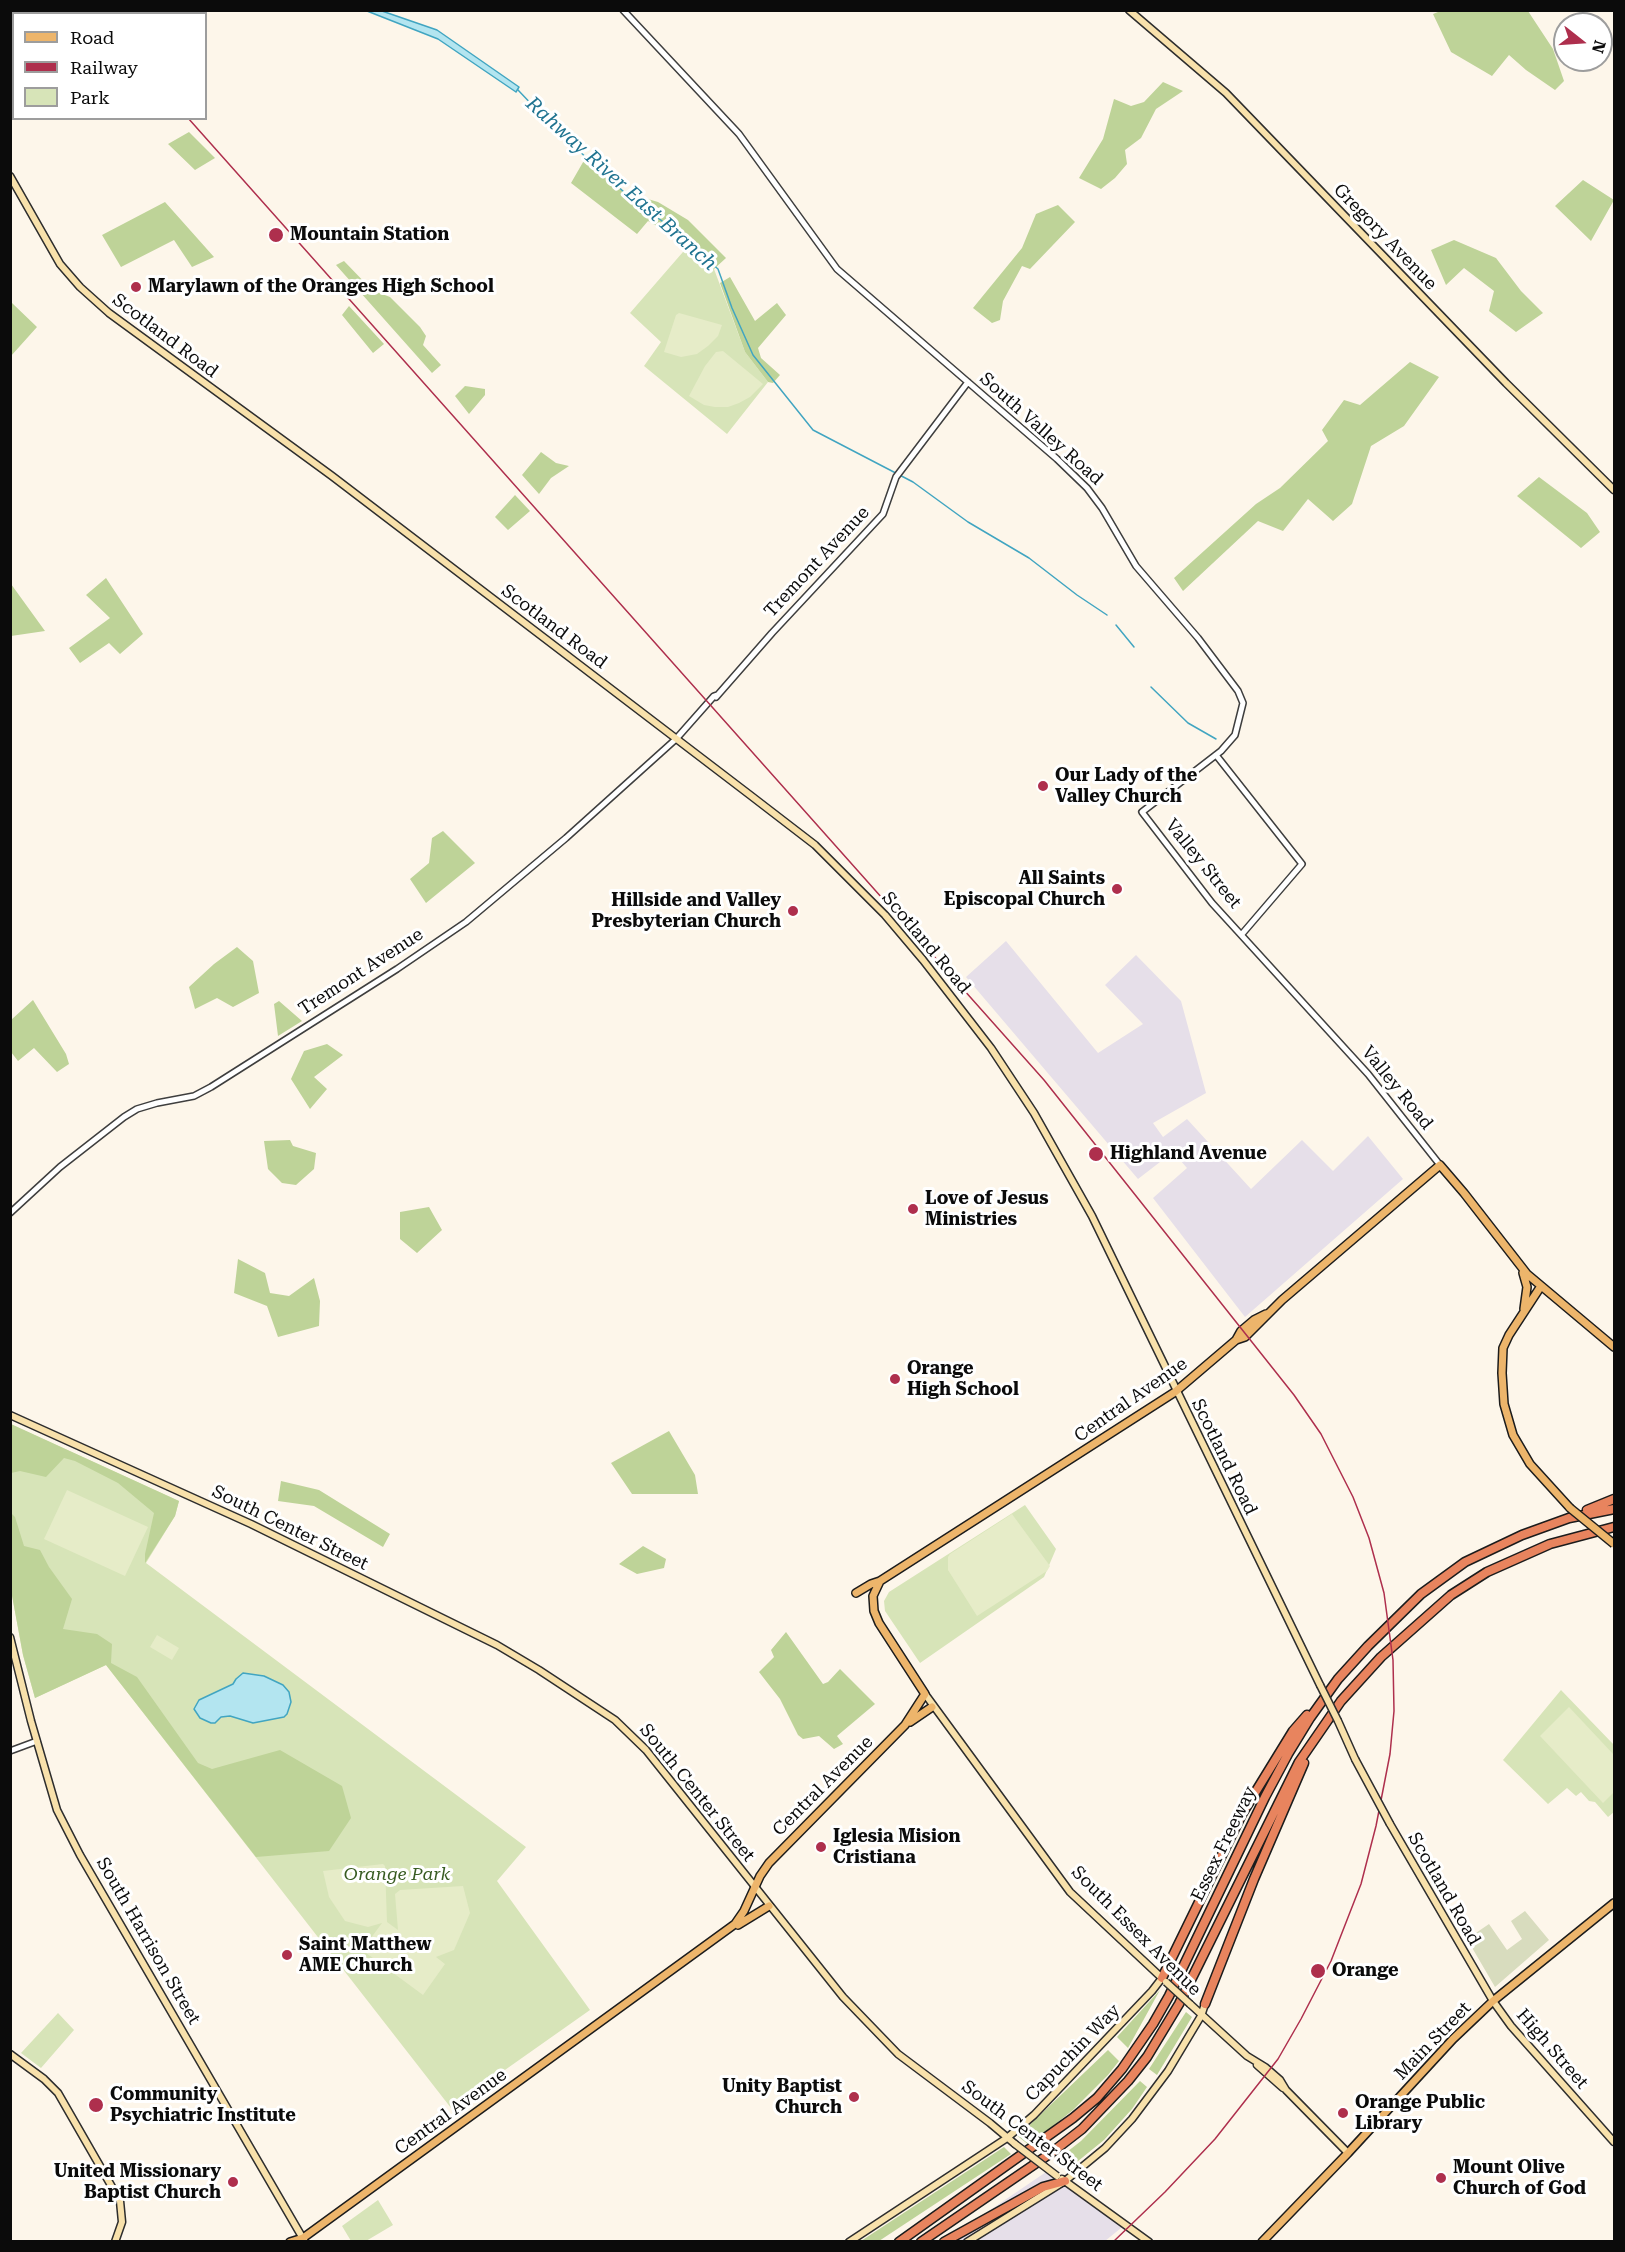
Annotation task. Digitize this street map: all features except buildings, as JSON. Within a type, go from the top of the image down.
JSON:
[{"type":"highway","points":[[1569,1518],[1614,1499]]},
{"type":"highway","name":"Essex Freeway","points":[[898,2241],[1073,2118],[1097,2098],[1122,2069],[1169,1996],[1265,1797],[1310,1718],[1338,1679],[1421,1594],[1465,1562],[1522,1534],[1569,1518],[1614,1509]]},
{"type":"highway","name":"Essex Freeway","points":[[921,2241],[1059,2147],[1082,2129],[1128,2081],[1152,2049],[1179,2004],[1285,1787],[1320,1729],[1356,1682],[1451,1595],[1487,1572],[1550,1544],[1614,1527]]},
{"type":"highway","points":[[1163,1980],[1242,1814],[1293,1731],[1338,1679]]},
{"type":"highway","points":[[1205,2004],[1254,1879],[1320,1729]]},
{"type":"highway","points":[[944,2241],[1043,2187],[1065,2181]]},
{"type":"main road","name":"Gregory Avenue","points":[[1129,10],[1226,93],[1467,344],[1614,490]]},
{"type":"main road","name":"Scotland Road","points":[[10,176],[60,264],[80,287],[109,313],[330,475],[815,845],[885,915],[951,996],[1005,1069],[1034,1113],[1092,1216],[1175,1392],[1338,1721],[1355,1760],[1493,2001]]},
{"type":"main road","name":"Central Avenue","points":[[856,1593],[880,1581],[1175,1392],[1236,1340],[1245,1337],[1266,1314],[1440,1166]]},
{"type":"main road","name":"Valley Road","points":[[1440,1166],[1522,1268],[1614,1347]]},
{"type":"main road","points":[[1522,1268],[1527,1287],[1523,1312]]},
{"type":"main road","points":[[1541,1286],[1505,1342],[1502,1353],[1507,1417],[1513,1435],[1530,1464],[1570,1508],[1614,1545]]},
{"type":"main road","name":"South Center Street","points":[[10,1415],[251,1524],[496,1646],[540,1670],[603,1711],[639,1741],[843,1997],[898,2054],[1057,2176],[1149,2241]]},
{"type":"main road","points":[[880,1581],[873,1596],[874,1611],[879,1623],[925,1694]]},
{"type":"main road","name":"South Harrison Street","points":[[10,1637],[57,1810],[76,1848],[303,2240]]},
{"type":"main road","name":"Central Avenue","points":[[290,2241],[303,2240],[723,1934],[741,1917],[754,1888],[778,1851],[905,1725],[925,1694]]},
{"type":"main road","name":"South Essex Avenue","points":[[925,1694],[932,1707],[1032,1838],[1070,1892],[1201,2016],[1280,2080],[1286,2090],[1348,2153]]},
{"type":"main road","points":[[905,1725],[932,1707]]},
{"type":"main road","name":"Main Street","points":[[1262,2241],[1348,2153],[1453,2039],[1493,2001],[1614,1903]]},
{"type":"main road","points":[[723,1934],[769,1906]]},
{"type":"main road","name":"Capuchin Way","points":[[849,2241],[1007,2138],[1034,2115],[1163,1980]]},
{"type":"main road","name":"High Street","points":[[1493,2001],[1511,2026],[1614,2142]]},
{"type":"main road","points":[[967,2241],[1065,2181],[1105,2148],[1132,2119],[1168,2071],[1201,2016],[1205,2004]]},
{"type":"main road","points":[[10,2054],[44,2079],[58,2093],[109,2181],[123,2211],[120,2230],[115,2241]]},
{"type":"street","name":"South Valley Road","points":[[623,10],[739,134],[837,269],[1057,459],[1087,488],[1102,508],[1136,566],[1198,638],[1238,691],[1243,703],[1235,735],[1216,755],[1143,812]]},
{"type":"street","name":"Tremont Avenue","points":[[10,1212],[60,1167],[124,1117],[137,1109],[194,1096],[211,1088],[466,922],[566,838],[676,739],[700,712],[708,707],[883,513],[896,477],[968,382]]},
{"type":"street","points":[[1216,755],[1302,864],[1242,933]]},
{"type":"street","name":"Valley Street","points":[[1143,812],[1212,903],[1242,933]]},
{"type":"street","name":"Valley Road","points":[[1242,933],[1368,1074],[1440,1166]]},
{"type":"street","points":[[10,1751],[37,1741]]},
{"type":"shaded area","points":[[1006,941],[1098,1053],[1143,1024],[1105,985],[1136,955],[1181,1001],[1206,1093],[1153,1123],[1163,1137],[1187,1119],[1251,1189],[1302,1140],[1333,1171],[1368,1136],[1403,1179],[1245,1317],[1153,1198],[1187,1168],[1173,1152],[1138,1179],[966,977]]},
{"type":"shaded area","points":[[1049,2170],[1126,2224],[1105,2241],[943,2242]]},
{"type":"green space","points":[[1443,10],[1528,11],[1553,49],[1553,72],[1561,72],[1564,81],[1555,90],[1509,55],[1492,76],[1451,52],[1433,14]]},
{"type":"green space","points":[[1163,82],[1183,91],[1156,109],[1141,138],[1125,150],[1127,164],[1115,178],[1101,189],[1079,178],[1103,139],[1114,99],[1131,106],[1144,102]]},
{"type":"green space","points":[[189,132],[215,158],[195,170],[168,144]]},
{"type":"green space","points":[[586,157],[624,192],[658,202],[688,220],[726,258],[714,269],[689,245],[648,221],[637,234],[571,183]]},
{"type":"green space","points":[[1583,180],[1614,200],[1591,241],[1555,206]]},
{"type":"green space","points":[[165,202],[214,257],[192,267],[174,240],[121,267],[102,235]]},
{"type":"green space","points":[[1058,205],[1075,222],[1030,269],[1022,266],[1003,301],[1000,320],[992,323],[973,308],[1022,248],[1036,214]]},
{"type":"green space","points":[[1454,240],[1496,258],[1521,291],[1543,313],[1516,332],[1489,311],[1494,291],[1464,268],[1446,285],[1431,250]]},
{"type":"green space","points":[[689,245],[714,269],[745,352],[768,382],[727,434],[644,366],[661,342],[630,313]]},
{"type":"green space","points":[[344,261],[372,290],[390,297],[420,327],[426,336],[423,345],[441,365],[432,373],[336,265]]},
{"type":"green space","points":[[730,277],[755,321],[777,303],[786,315],[758,348],[761,358],[780,375],[773,383],[768,382],[745,352],[720,283]]},
{"type":"green space","points":[[12,303],[37,327],[11,356],[10,304]]},
{"type":"green space","points":[[349,306],[384,344],[373,353],[342,315]]},
{"type":"green space","points":[[679,313],[722,325],[718,336],[697,354],[681,357],[664,352],[676,315]]},
{"type":"green space","points":[[723,351],[763,384],[750,397],[728,407],[704,405],[689,396],[705,366],[716,352]]},
{"type":"green space","points":[[1410,362],[1439,377],[1404,426],[1371,446],[1352,504],[1333,521],[1308,499],[1283,531],[1258,521],[1183,591],[1174,578],[1256,504],[1280,488],[1328,441],[1322,430],[1344,400],[1360,405]]},
{"type":"green space","points":[[465,386],[485,389],[485,395],[469,414],[455,396]]},
{"type":"green space","points":[[541,452],[556,463],[569,466],[551,478],[539,494],[522,475]]},
{"type":"green space","points":[[1539,477],[1587,513],[1600,532],[1581,548],[1517,496]]},
{"type":"green space","points":[[515,495],[530,511],[508,530],[495,517]]},
{"type":"green space","points":[[106,578],[143,634],[120,654],[109,643],[80,663],[69,648],[110,618],[86,595]]},
{"type":"green space","points":[[11,584],[45,631],[11,636]]},
{"type":"green space","points":[[443,831],[475,863],[426,903],[410,879],[429,863],[432,838]]},
{"type":"green space","points":[[237,947],[253,961],[259,993],[233,1007],[217,998],[195,1009],[189,987]]},
{"type":"green space","points":[[33,1000],[66,1054],[69,1064],[57,1072],[34,1048],[18,1061],[11,1052],[11,1020]]},
{"type":"green space","points":[[279,1001],[302,1021],[278,1036],[274,1004]]},
{"type":"green space","points":[[327,1044],[343,1055],[314,1077],[327,1089],[310,1109],[291,1079],[304,1051]]},
{"type":"green space","points":[[290,1140],[293,1146],[316,1153],[314,1169],[296,1185],[282,1183],[268,1169],[264,1141]]},
{"type":"green space","points":[[429,1207],[442,1230],[417,1253],[400,1239],[400,1212]]},
{"type":"green space","points":[[238,1259],[265,1273],[270,1293],[289,1296],[314,1278],[320,1301],[319,1326],[278,1337],[267,1306],[234,1293]]},
{"type":"green space","name":"Orange Park","points":[[10,1424],[179,1501],[175,1516],[146,1563],[526,1847],[497,1881],[590,2010],[451,2108],[106,1665],[35,1698],[23,1655],[11,1590]]},
{"type":"green space","points":[[11,1424],[179,1501],[175,1516],[145,1563],[154,1513],[118,1483],[75,1461],[64,1458],[46,1477],[20,1471],[11,1473]]},
{"type":"green space","points":[[669,1431],[695,1475],[698,1494],[632,1494],[611,1463]]},
{"type":"green space","points":[[281,1481],[319,1490],[390,1534],[383,1547],[314,1506],[278,1501]]},
{"type":"green space","points":[[67,1490],[148,1527],[125,1576],[44,1539]]},
{"type":"green space","points":[[1025,1505],[1056,1549],[1044,1577],[920,1663],[885,1611],[884,1601],[889,1592]]},
{"type":"green space","points":[[11,1513],[15,1517],[24,1546],[40,1550],[72,1599],[63,1629],[97,1634],[112,1644],[111,1663],[137,1677],[198,1763],[212,1769],[280,1750],[342,1786],[351,1818],[329,1851],[256,1857],[106,1665],[35,1698],[23,1655],[11,1590]]},
{"type":"green space","points":[[1012,1514],[1050,1566],[1047,1571],[977,1616],[948,1570],[948,1557]]},
{"type":"green space","points":[[643,1546],[666,1559],[664,1568],[637,1574],[619,1564]]},
{"type":"green space","points":[[786,1632],[823,1684],[828,1682],[840,1669],[875,1704],[837,1736],[843,1744],[834,1749],[819,1736],[803,1739],[798,1735],[780,1699],[759,1672],[774,1657],[771,1650]]},
{"type":"green space","points":[[157,1635],[179,1648],[172,1660],[150,1647]]},
{"type":"green space","points":[[1561,1690],[1614,1745],[1614,1812],[1608,1817],[1595,1802],[1589,1801],[1581,1792],[1576,1796],[1567,1788],[1548,1804],[1503,1760]]},
{"type":"green space","points":[[1569,1707],[1614,1755],[1614,1792],[1603,1803],[1540,1736]]},
{"type":"green space","points":[[383,1864],[385,1866],[387,1922],[398,1930],[395,1894],[400,1890],[463,1886],[470,1913],[454,1950],[436,1957],[445,1964],[423,1995],[362,1950],[382,1923],[368,1927],[345,1921],[329,1897],[323,1871]]},
{"type":"green space","points":[[1525,1911],[1549,1940],[1495,1987],[1467,1939],[1489,1924],[1507,1950],[1522,1939],[1511,1921]]},
{"type":"green space","points":[[1160,1990],[1128,2048],[1117,2037]]},
{"type":"green space","points":[[1186,2012],[1192,2017],[1157,2075],[1149,2069]]},
{"type":"green space","points":[[58,2013],[74,2030],[41,2068],[21,2053]]},
{"type":"green space","points":[[1108,2050],[1119,2061],[1073,2110],[1029,2145],[1018,2136]]},
{"type":"green space","points":[[1140,2081],[1147,2087],[1132,2109],[1104,2140],[1067,2170],[1054,2162],[1081,2141]]},
{"type":"green space","points":[[1004,2147],[1011,2154],[879,2241],[861,2241]]},
{"type":"green space","points":[[378,2200],[393,2225],[366,2241],[351,2241],[342,2226]]},
{"type":"water","points":[[367,11],[382,11],[437,30],[519,87],[516,92],[438,39]]},
{"type":"water","points":[[243,1673],[264,1676],[283,1685],[289,1692],[291,1702],[287,1714],[284,1717],[253,1723],[230,1716],[221,1717],[215,1723],[200,1718],[194,1709],[199,1700],[233,1684]]},
{"type":"waterway","name":"Rahway River East Branch","points":[[518,90],[555,129],[624,192],[718,269],[753,355],[813,430],[913,482],[968,522],[1029,558],[1107,615]]},
{"type":"waterway","name":"Rahway River East Branch","points":[[1116,625],[1134,647]]},
{"type":"waterway","name":"Rahway River East Branch","points":[[1151,687],[1188,723],[1216,739]]},
{"type":"railway","points":[[190,120],[1044,1080],[1294,1395],[1321,1434],[1353,1497],[1369,1538],[1384,1593],[1393,1660],[1394,1711],[1390,1754],[1376,1826],[1361,1884],[1331,1961],[1278,2059],[1215,2139],[1113,2242]]},
{"type":"place","name":"Mountain Station","points":[[276,235]]},
{"type":"place","name":"Marylawn of the Oranges High School","points":[[136,287]]},
{"type":"place","name":"Our Lady of the Valley Church","points":[[1043,786]]},
{"type":"place","name":"All Saints Episcopal Church","points":[[1117,889]]},
{"type":"place","name":"Hillside and Valley Presbyterian Church","points":[[793,911]]},
{"type":"place","name":"Highland Avenue","points":[[1096,1154]]},
{"type":"place","name":"Love of Jesus Ministries","points":[[913,1209]]},
{"type":"place","name":"Orange High School","points":[[895,1379]]},
{"type":"place","name":"Iglesia Mision Cristiana","points":[[821,1847]]},
{"type":"place","name":"Saint Matthew AME Church","points":[[287,1955]]},
{"type":"place","name":"Orange","points":[[1318,1971]]},
{"type":"place","name":"Unity Baptist Church","points":[[854,2097]]},
{"type":"place","name":"Community Psychiatric Institute","points":[[96,2105]]},
{"type":"place","name":"Orange Public Library","points":[[1343,2113]]},
{"type":"place","name":"Mount Olive Church of God","points":[[1441,2178]]},
{"type":"place","name":"United Missionary Baptist Church","points":[[233,2182]]}]
